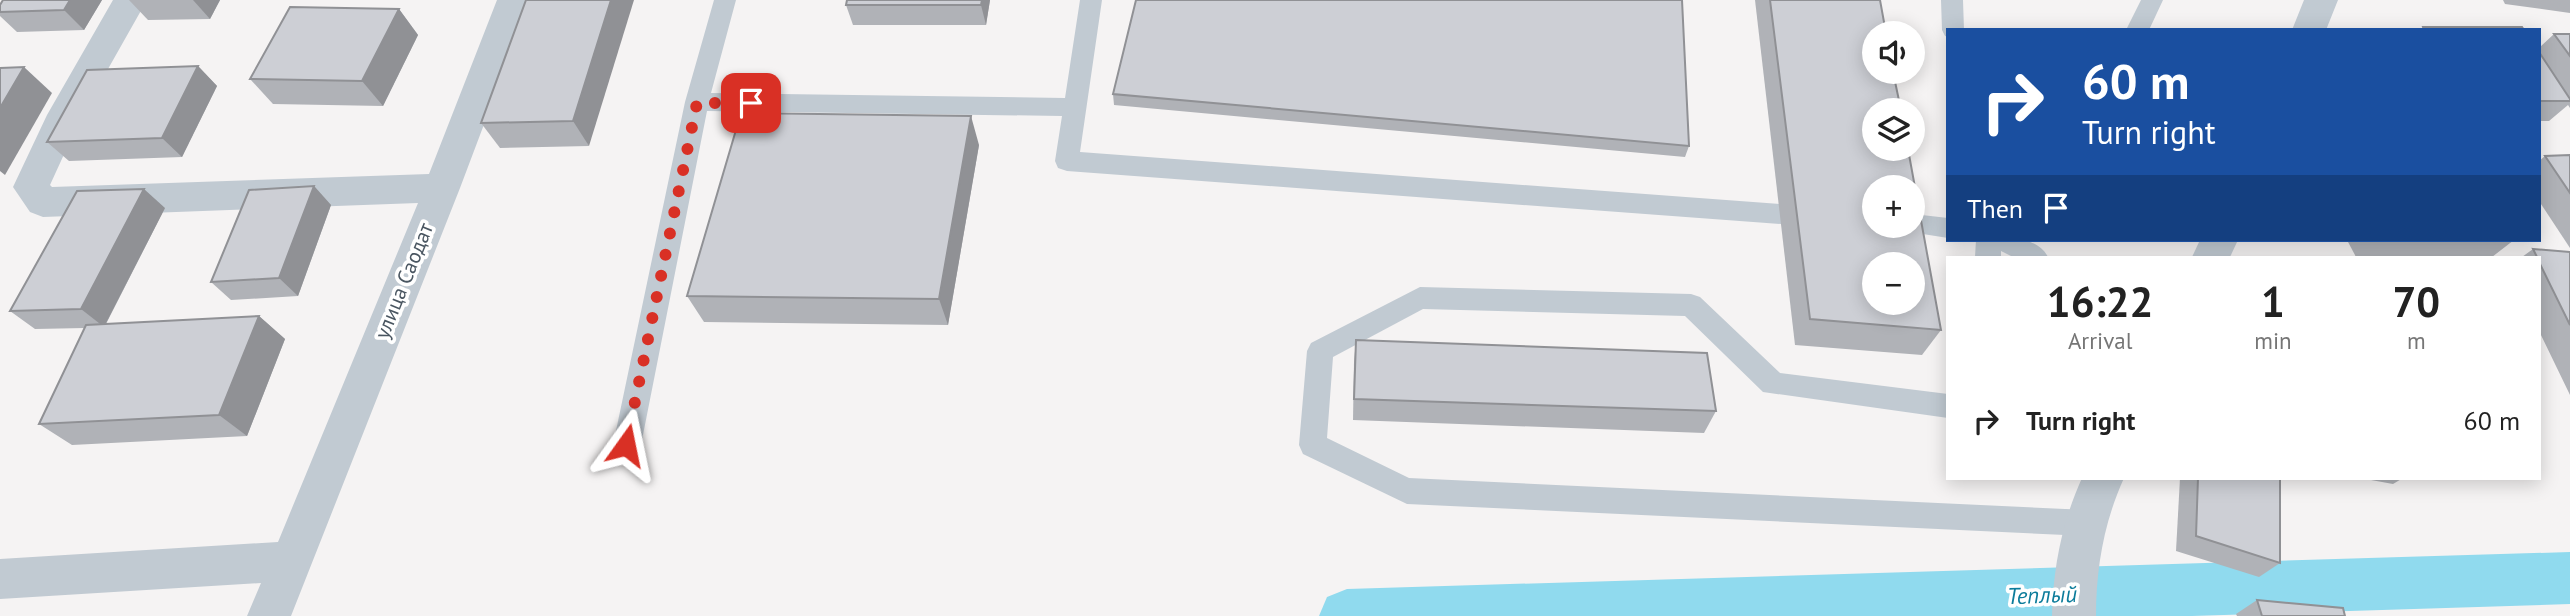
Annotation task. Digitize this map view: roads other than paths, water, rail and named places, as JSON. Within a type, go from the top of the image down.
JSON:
[{"type":"street","points":[[130,0],[69,105],[40,164],[31,187],[43,202],[442,188]]},
{"type":"street","name":"улица Саодат","points":[[270,616],[442,188],[514,0]]},
{"type":"street","points":[[2310,28],[2321,0]]},
{"type":"street","points":[[2074,616],[2073,590],[2087,523],[2102,480]]},
{"type":"street","points":[[0,579],[291,561]]},
{"type":"lane","points":[[626,445],[697,103],[725,0]]},
{"type":"lane","points":[[1091,0],[1067,161],[1862,220]]},
{"type":"lane","points":[[1952,0],[1953,28]]},
{"type":"lane","points":[[2138,28],[2152,0]]},
{"type":"lane","points":[[697,103],[1075,107]]},
{"type":"lane","points":[[1925,225],[1946,228]]},
{"type":"lane","points":[[2008,242],[2033,256]]},
{"type":"lane","points":[[1946,405],[1773,384],[1690,305],[1420,298],[1320,351],[1313,444],[1407,491],[2087,523]]},
{"type":"waterway","name":"Теплый","points":[[1347,616],[2570,578]]}]
